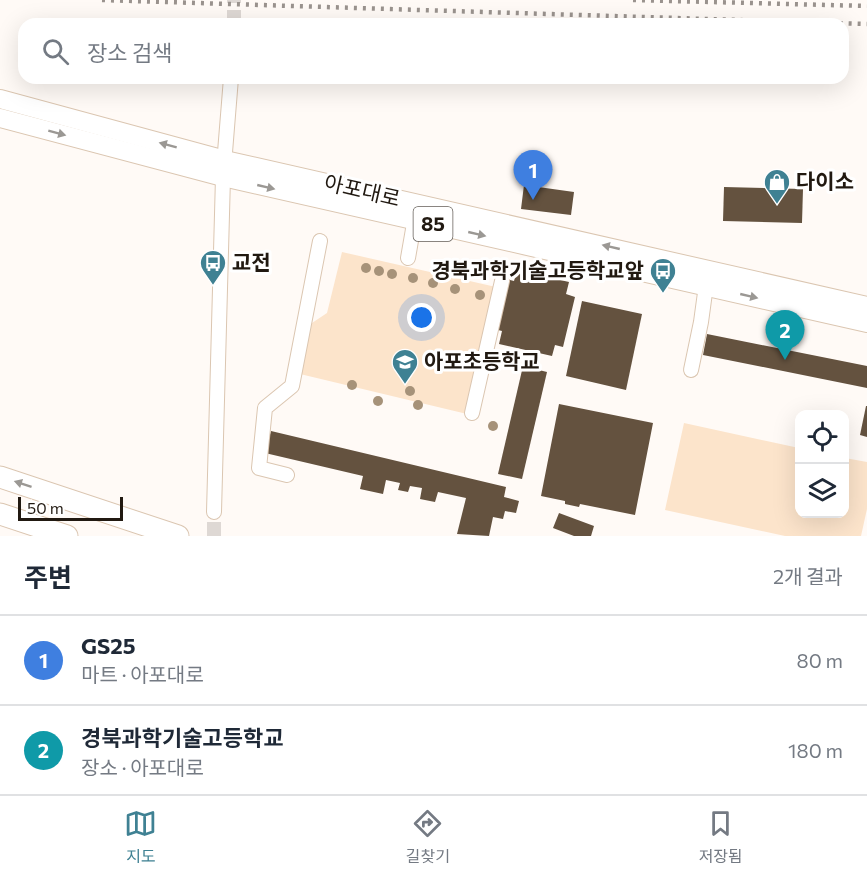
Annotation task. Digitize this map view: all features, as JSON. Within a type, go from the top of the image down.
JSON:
[{"type":"highway","points":[[0,477],[178,536]]},
{"type":"highway","points":[[0,514],[67,536]]},
{"type":"main road","name":"아포대로","points":[[0,99],[224,169]]},
{"type":"main road","name":"아포대로","points":[[0,118],[707,278],[867,322]]},
{"type":"main road","name":"아포대로","points":[[707,278],[867,306]]},
{"type":"street","points":[[214,512],[224,169],[231,84]]},
{"type":"street","points":[[408,258],[416,212]]},
{"type":"street","points":[[287,475],[259,468],[265,408],[292,386],[320,241]]},
{"type":"street","points":[[691,370],[707,278]]},
{"type":"street","points":[[472,413],[502,280]]},
{"type":"shaded area","points":[[342,252],[496,287],[467,414],[300,374],[309,325],[327,313]]},
{"type":"shaded area","points":[[684,423],[795,447],[795,518],[849,518],[849,459],[867,462],[867,509],[861,536],[785,536],[665,510]]},
{"type":"building","points":[[524,185],[574,192],[571,215],[521,209]]},
{"type":"building","points":[[724,187],[803,189],[802,223],[723,221]]},
{"type":"building","points":[[517,270],[569,282],[566,294],[575,297],[563,347],[555,345],[552,356],[499,344],[502,331],[494,329],[506,279],[514,281]]},
{"type":"building","points":[[582,301],[642,314],[626,390],[566,376]]},
{"type":"building","points":[[707,334],[867,366],[867,388],[703,355]]},
{"type":"building","points":[[523,366],[547,372],[522,479],[498,474]]},
{"type":"building","points":[[559,404],[653,423],[635,515],[580,504],[579,507],[565,504],[565,501],[541,496]]},
{"type":"building","points":[[867,406],[867,437],[860,435]]},
{"type":"building","points":[[271,431],[506,487],[504,497],[519,501],[516,513],[505,511],[503,519],[493,517],[489,536],[457,534],[466,498],[438,492],[435,502],[420,499],[422,488],[410,486],[408,492],[398,490],[400,483],[386,480],[383,494],[360,489],[363,476],[265,453]]},
{"type":"building","points":[[559,513],[594,526],[591,536],[574,536],[553,528]]},
{"type":"tunnel","points":[[234,0],[234,18]]},
{"type":"tunnel","points":[[214,512],[214,536]]},
{"type":"railway","points":[[102,0],[676,18]]},
{"type":"railway","points":[[633,0],[867,6]]},
{"type":"railway","points":[[849,23],[867,24]]},
{"type":"place","name":"GS25","points":[[533,200]]},
{"type":"place","name":"다이소","points":[[777,205]]},
{"type":"place","name":"교전","points":[[213,286]]},
{"type":"place","name":"경북과학기술고등학교앞","points":[[663,294]]},
{"type":"place","name":"경북과학기술고등학교","points":[[785,360]]},
{"type":"place","name":"아포초등학교","points":[[405,385]]}]
